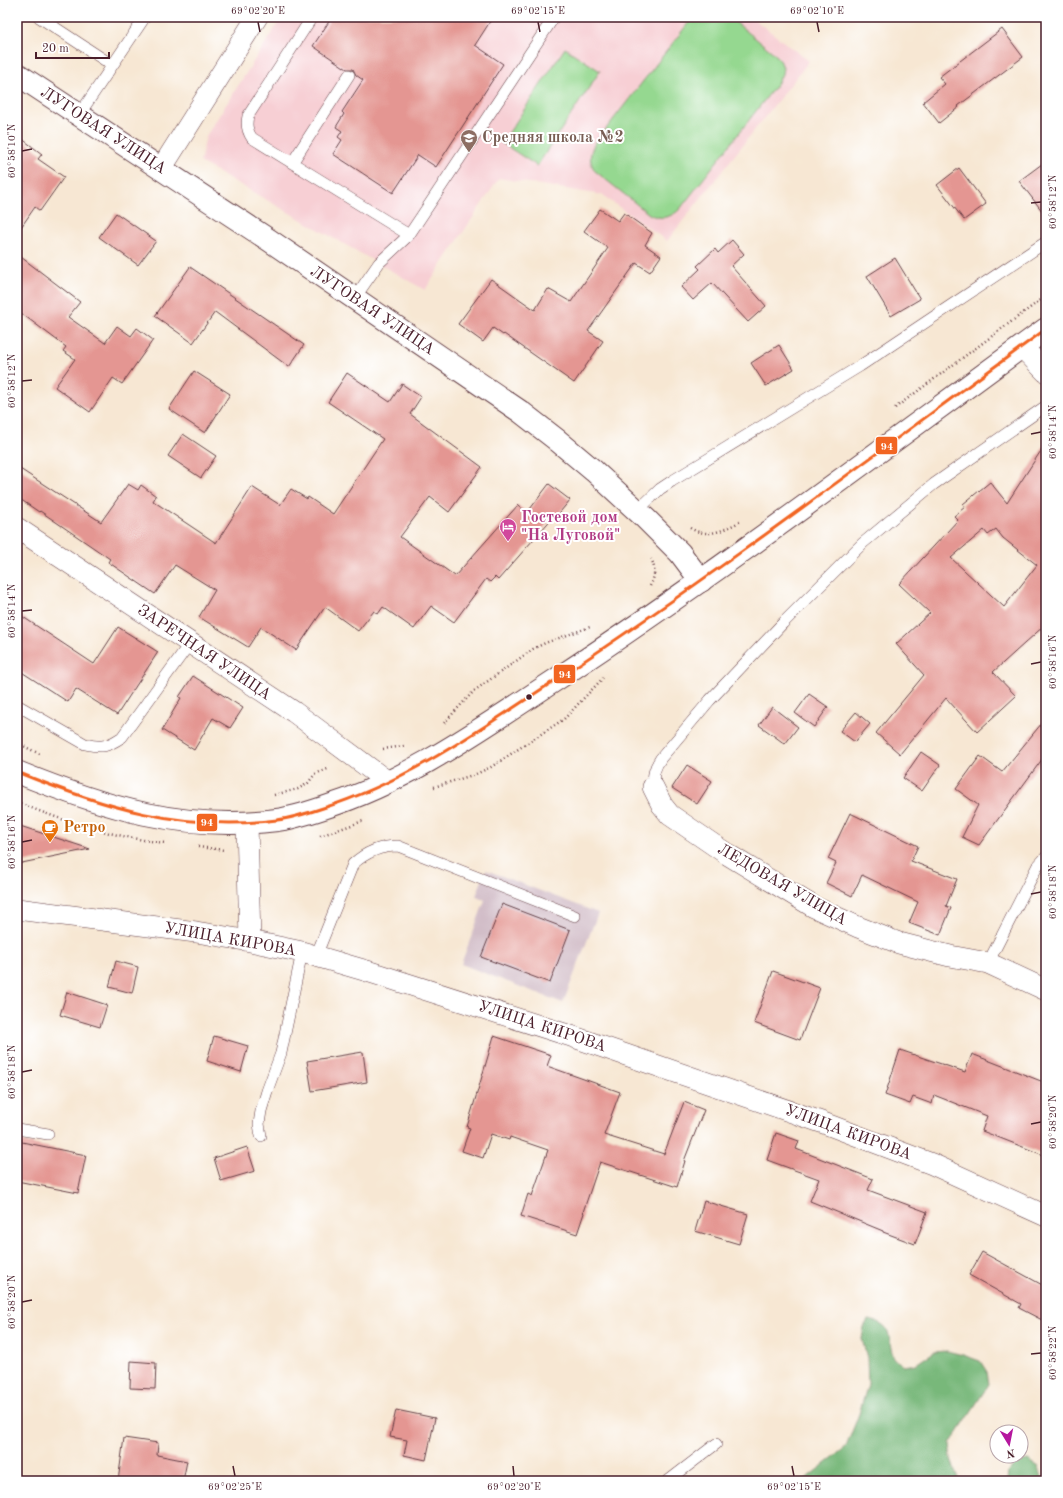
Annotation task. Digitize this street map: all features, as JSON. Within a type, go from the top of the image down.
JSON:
[{"type":"main road","name":"ЛУГОВАЯ УЛИЦА","points":[[17,74],[269,240],[521,412],[557,440],[637,511],[680,553],[701,581]]},
{"type":"main road","points":[[17,772],[87,799],[156,817],[189,822],[218,824],[247,823],[280,819],[332,805],[363,794],[436,758],[593,656],[701,581],[1046,329]]},
{"type":"street","points":[[161,169],[257,17]]},
{"type":"street","points":[[1022,347],[1046,372]]},
{"type":"street","name":"ЗАРЕЧНАЯ УЛИЦА","points":[[17,528],[294,712],[388,782]]},
{"type":"street","name":"ЛЕДОВАЯ УЛИЦА","points":[[653,787],[662,805],[670,815],[727,854],[814,907],[858,927],[899,943],[950,956],[988,963],[1046,990]]},
{"type":"street","points":[[247,823],[250,942]]},
{"type":"street","name":"УЛИЦА КИРОВА","points":[[17,909],[196,932],[309,954],[432,991],[571,1036],[821,1122],[932,1164],[1046,1216]]},
{"type":"lane","points":[[39,17],[112,65]]},
{"type":"lane","points":[[79,115],[145,17]]},
{"type":"lane","points":[[312,17],[248,116],[246,124],[248,132],[252,138],[409,235]]},
{"type":"lane","points":[[354,299],[379,263],[409,235],[554,17]]},
{"type":"lane","points":[[292,163],[348,75]]},
{"type":"lane","points":[[637,511],[660,489],[672,480],[860,366],[1046,242]]},
{"type":"lane","points":[[653,787],[655,766],[705,706],[783,623],[863,543],[934,484],[1046,406]]},
{"type":"lane","points":[[17,705],[84,744],[96,747],[109,746],[122,737],[190,643]]},
{"type":"lane","points":[[261,1136],[259,1124],[261,1111],[281,1053],[309,954],[353,864],[362,855],[389,846],[398,846],[575,916]]},
{"type":"lane","points":[[988,963],[1037,867],[1046,857]]},
{"type":"lane","points":[[17,1129],[48,1134]]},
{"type":"lane","points":[[668,1481],[716,1444]]},
{"type":"path","points":[[890,412],[1046,296]]},
{"type":"path","points":[[688,527],[705,533],[713,533],[722,531],[742,520]]},
{"type":"path","points":[[647,589],[654,579],[655,571],[648,554]]},
{"type":"shaded area","name":"Средняя школа №2","points":[[282,17],[751,17],[809,61],[667,241],[602,195],[499,178],[425,290],[200,162],[206,136]]},
{"type":"shaded area","points":[[486,870],[598,913],[563,1003],[461,964],[485,900],[476,896]]},
{"type":"green space","points":[[693,17],[729,17],[775,54],[781,62],[783,68],[782,74],[777,84],[680,209],[669,216],[657,217],[649,214],[595,171],[591,161],[591,154],[595,143]]},
{"type":"green space","points":[[565,48],[600,71],[537,166],[502,143]]},
{"type":"green space","points":[[868,1320],[882,1324],[886,1328],[894,1356],[897,1361],[904,1366],[916,1364],[934,1352],[947,1351],[980,1361],[987,1372],[989,1384],[950,1444],[951,1460],[959,1481],[803,1481],[846,1447],[859,1414],[868,1384],[867,1358],[862,1339],[864,1327]]},
{"type":"green space","points":[[1029,1461],[1039,1467],[1043,1481],[1007,1481],[1008,1472],[1014,1464],[1029,1464]]},
{"type":"building","points":[[332,17],[493,17],[475,45],[503,64],[436,167],[418,155],[393,193],[333,154],[342,140],[338,137],[342,131],[336,127],[344,114],[342,112],[363,80],[356,75],[353,69],[347,69],[313,46]]},
{"type":"building","points":[[1002,29],[1023,57],[958,106],[959,107],[939,123],[923,102],[945,84],[939,77]]},
{"type":"building","points":[[17,135],[42,154],[38,159],[64,177],[40,211],[35,207],[17,233]]},
{"type":"building","points":[[1046,161],[1046,216],[1019,181]]},
{"type":"building","points":[[959,168],[986,204],[964,220],[937,185]]},
{"type":"building","points":[[600,209],[618,221],[624,213],[652,233],[645,245],[661,256],[650,272],[636,263],[588,331],[603,341],[574,383],[504,334],[503,335],[493,328],[483,342],[458,324],[491,279],[535,310],[548,289],[571,302],[608,248],[584,231]]},
{"type":"building","points":[[116,213],[156,241],[138,265],[99,237]]},
{"type":"building","points":[[732,240],[744,254],[731,266],[766,306],[748,322],[712,283],[693,300],[681,287],[700,269],[697,266],[715,249],[718,253]]},
{"type":"building","points":[[17,254],[80,302],[68,317],[105,343],[117,326],[131,336],[137,328],[153,340],[122,384],[113,378],[90,412],[55,387],[75,359],[63,351],[66,347],[17,310]]},
{"type":"building","points":[[895,258],[920,299],[891,316],[867,276]]},
{"type":"building","points":[[190,267],[304,345],[289,367],[215,312],[193,343],[155,316]]},
{"type":"building","points":[[779,345],[794,369],[766,386],[751,363]]},
{"type":"building","points":[[194,371],[230,394],[205,433],[169,409]]},
{"type":"building","points":[[347,373],[390,402],[402,384],[421,397],[410,414],[482,467],[449,512],[430,497],[400,537],[455,576],[518,505],[527,513],[549,484],[570,500],[498,580],[495,577],[490,582],[486,579],[454,622],[431,606],[414,629],[383,607],[378,614],[374,611],[358,631],[325,607],[296,650],[261,627],[248,647],[199,617],[215,590],[175,565],[155,594],[108,562],[110,559],[17,497],[17,467],[101,522],[128,484],[138,490],[141,485],[156,496],[153,501],[216,543],[252,487],[280,505],[291,489],[307,499],[308,497],[333,514],[383,439],[328,402]]},
{"type":"building","points":[[183,434],[216,456],[201,478],[168,456]]},
{"type":"building","points":[[1046,443],[1046,624],[993,672],[1016,696],[977,732],[946,698],[900,754],[876,733],[924,675],[896,644],[930,613],[899,584],[958,520],[954,516],[965,507],[963,504],[990,482],[1007,503]],"holes":[[[996,529],[1003,538],[1037,565],[1004,607],[951,558],[984,530],[988,535]]]},
{"type":"building","points":[[17,613],[94,664],[118,627],[158,652],[117,715],[76,689],[68,702],[17,669]]},
{"type":"building","points":[[193,676],[243,708],[230,728],[213,718],[194,750],[162,730],[181,698],[179,697]]},
{"type":"building","points":[[809,694],[828,707],[814,727],[795,713]]},
{"type":"building","points":[[772,707],[798,727],[785,744],[759,725]]},
{"type":"building","points":[[856,712],[870,724],[855,742],[840,731]]},
{"type":"building","points":[[1046,718],[1046,754],[979,845],[962,837],[978,805],[956,789],[980,756],[1002,772]]},
{"type":"building","points":[[921,752],[940,765],[922,791],[903,778]]},
{"type":"building","points":[[687,765],[712,781],[697,804],[672,788]]},
{"type":"building","points":[[850,813],[918,846],[911,861],[957,879],[946,906],[951,908],[940,935],[909,923],[918,902],[862,875],[852,896],[826,883],[836,863],[828,859]]},
{"type":"building","points":[[17,825],[90,849],[17,864]]},
{"type":"building","points":[[502,904],[570,930],[550,983],[481,957]]},
{"type":"building","points":[[116,961],[138,967],[132,993],[109,987]]},
{"type":"building","points":[[773,971],[820,988],[800,1040],[754,1023]]},
{"type":"building","points":[[67,992],[107,1005],[100,1027],[60,1015]]},
{"type":"building","points":[[214,1036],[248,1046],[241,1072],[207,1061]]},
{"type":"building","points":[[494,1036],[551,1055],[547,1066],[620,1092],[604,1135],[664,1154],[684,1102],[704,1110],[684,1161],[677,1187],[600,1162],[577,1234],[521,1216],[528,1194],[532,1196],[548,1150],[510,1137],[509,1140],[491,1134],[483,1158],[462,1151],[470,1128],[467,1127]]},
{"type":"building","points":[[900,1050],[965,1072],[972,1054],[1046,1083],[1046,1156],[982,1131],[987,1116],[934,1095],[932,1104],[913,1097],[910,1104],[885,1095]]},
{"type":"building","points":[[363,1052],[367,1082],[312,1091],[307,1061]]},
{"type":"building","points":[[776,1133],[799,1141],[796,1149],[873,1179],[868,1190],[927,1212],[915,1244],[810,1201],[819,1179],[767,1160]]},
{"type":"building","points":[[17,1141],[86,1155],[78,1193],[17,1181]]},
{"type":"building","points":[[247,1147],[255,1171],[221,1181],[214,1158]]},
{"type":"building","points":[[704,1201],[748,1214],[739,1244],[695,1231]]},
{"type":"building","points":[[982,1252],[1046,1287],[1046,1322],[1019,1308],[1021,1304],[969,1275]]},
{"type":"building","points":[[131,1361],[156,1363],[155,1389],[130,1388]]},
{"type":"building","points":[[396,1410],[435,1418],[426,1460],[404,1455],[407,1440],[390,1437]]},
{"type":"building","points":[[124,1438],[158,1443],[157,1455],[187,1461],[183,1481],[118,1481]]},
{"type":"transit line","name":"94","points":[[17,772],[49,785],[112,806],[144,814],[209,822],[242,823],[295,817],[355,797],[444,752],[501,716],[619,637],[742,551],[1046,329]]},
{"type":"place","name":"Средняя школа №2","points":[[469,153]]},
{"type":"place","name":"Гостевой дом \"На Луговой\"","points":[[508,542]]},
{"type":"place","name":"Ретро","points":[[50,843]]}]
